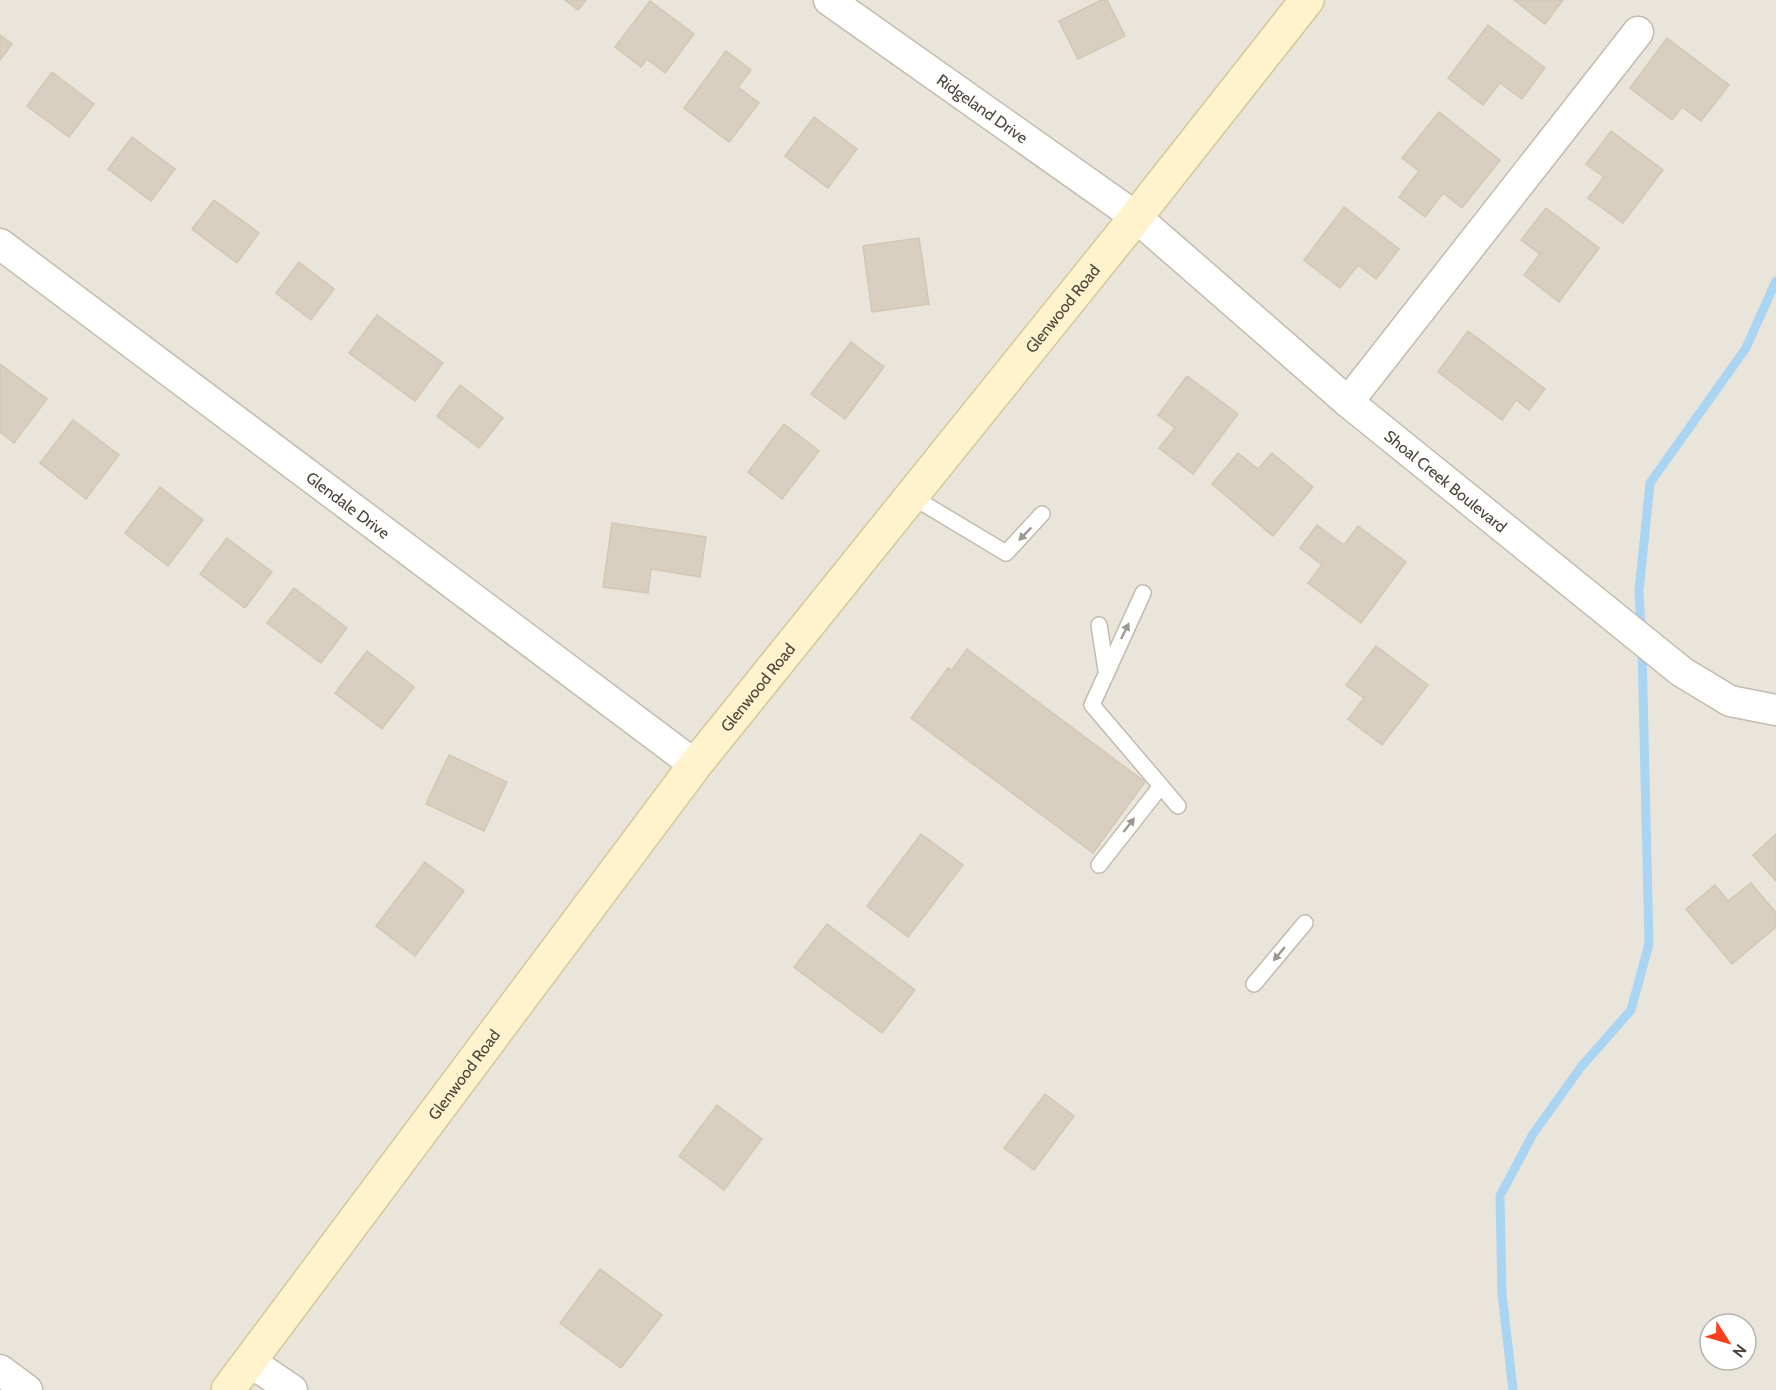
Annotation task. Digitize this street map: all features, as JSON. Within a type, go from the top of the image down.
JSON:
[{"type":"main road","name":"Glenwood Road","points":[[228,1390],[695,765],[1136,218],[1307,0]]},
{"type":"street","name":"Ridgeland Drive","points":[[829,0],[1136,218]]},
{"type":"street","points":[[1348,402],[1638,32]]},
{"type":"street","name":"Shoal Creek Boulevard","points":[[1136,218],[1348,402],[1682,672],[1730,701],[1776,710]]},
{"type":"street","name":"Glendale Drive","points":[[0,244],[695,765]]},
{"type":"street","points":[[249,1361],[292,1390]]},
{"type":"street","points":[[0,1370],[27,1390]]},
{"type":"lane","points":[[911,496],[1006,553],[1042,514]]},
{"type":"lane","points":[[1143,592],[1092,705],[1178,806]]},
{"type":"lane","points":[[1099,626],[1106,670]]},
{"type":"lane","points":[[1099,865],[1161,786]]},
{"type":"lane","points":[[1254,984],[1305,923]]},
{"type":"shaded area","points":[[0,0],[1776,0],[1776,1390],[0,1390]]},
{"type":"building","points":[[565,0],[586,0],[578,10]]},
{"type":"building","points":[[1101,0],[1107,0],[1125,36],[1078,59],[1059,21]]},
{"type":"building","points":[[1514,0],[1563,0],[1545,24]]},
{"type":"building","points":[[650,1],[694,34],[665,73],[647,59],[641,67],[615,47]]},
{"type":"building","points":[[1488,25],[1545,68],[1522,99],[1500,83],[1483,105],[1448,78]]},
{"type":"building","points":[[0,35],[12,44],[0,60]]},
{"type":"building","points":[[1667,38],[1729,85],[1701,121],[1682,107],[1672,120],[1630,88]]},
{"type":"building","points":[[726,51],[751,70],[738,87],[759,103],[729,142],[684,108]]},
{"type":"building","points":[[52,72],[94,104],[69,137],[27,106]]},
{"type":"building","points":[[1439,112],[1500,160],[1462,208],[1443,193],[1425,217],[1399,197],[1419,171],[1402,158]]},
{"type":"building","points":[[814,117],[857,149],[828,188],[785,156]]},
{"type":"building","points":[[1611,131],[1663,170],[1623,223],[1588,198],[1604,177],[1586,164]]},
{"type":"building","points":[[132,137],[175,169],[151,201],[108,169]]},
{"type":"building","points":[[214,200],[259,233],[237,263],[192,229]]},
{"type":"building","points":[[1344,207],[1399,249],[1376,279],[1358,265],[1340,288],[1304,260]]},
{"type":"building","points":[[1546,208],[1599,248],[1559,302],[1524,275],[1540,254],[1521,240]]},
{"type":"building","points":[[919,238],[929,304],[872,312],[863,246]]},
{"type":"building","points":[[299,262],[334,289],[311,320],[276,293]]},
{"type":"building","points":[[377,315],[443,363],[415,401],[349,353]]},
{"type":"building","points":[[1468,331],[1545,389],[1529,410],[1516,400],[1502,420],[1438,372]]},
{"type":"building","points":[[851,342],[884,367],[845,419],[811,394]]},
{"type":"building","points":[[0,364],[47,399],[14,443],[0,432]]},
{"type":"building","points":[[1187,376],[1238,414],[1193,474],[1159,448],[1175,428],[1158,415]]},
{"type":"building","points":[[460,385],[503,418],[479,448],[437,416]]},
{"type":"building","points":[[73,420],[119,455],[86,499],[40,463]]},
{"type":"building","points":[[784,424],[819,451],[782,499],[748,472]]},
{"type":"building","points":[[1238,453],[1258,469],[1272,453],[1313,487],[1273,536],[1212,484]]},
{"type":"building","points":[[160,487],[203,520],[168,566],[125,533]]},
{"type":"building","points":[[612,523],[706,537],[700,577],[651,569],[648,593],[603,587]]},
{"type":"building","points":[[1317,525],[1344,545],[1358,526],[1406,562],[1361,623],[1308,583],[1322,565],[1300,548]]},
{"type":"building","points":[[227,538],[272,572],[245,608],[200,574]]},
{"type":"building","points":[[294,588],[347,628],[321,663],[267,623]]},
{"type":"building","points":[[1376,646],[1428,685],[1382,745],[1348,719],[1364,698],[1346,685]]},
{"type":"building","points":[[967,649],[1145,782],[1093,853],[911,718],[948,668],[952,670]]},
{"type":"building","points":[[367,651],[414,687],[382,729],[335,693]]},
{"type":"building","points":[[449,755],[507,782],[484,831],[426,804]]},
{"type":"building","points":[[921,834],[963,865],[908,937],[867,906]]},
{"type":"building","points":[[1776,834],[1776,881],[1753,855]]},
{"type":"building","points":[[425,862],[464,891],[415,956],[376,926]]},
{"type":"building","points":[[1751,883],[1776,913],[1776,927],[1732,964],[1686,909],[1715,885],[1728,901]]},
{"type":"building","points":[[827,924],[915,990],[882,1033],[794,967]]},
{"type":"building","points":[[1045,1094],[1074,1116],[1034,1170],[1004,1148]]},
{"type":"building","points":[[717,1105],[762,1139],[724,1190],[679,1156]]},
{"type":"building","points":[[600,1269],[662,1315],[621,1368],[560,1323]]},
{"type":"waterway","points":[[1641,629],[1639,591],[1650,483],[1746,348],[1776,281]]},
{"type":"waterway","points":[[1513,1390],[1502,1294],[1500,1196],[1533,1134],[1581,1067],[1631,1010],[1649,944],[1642,649]]}]
